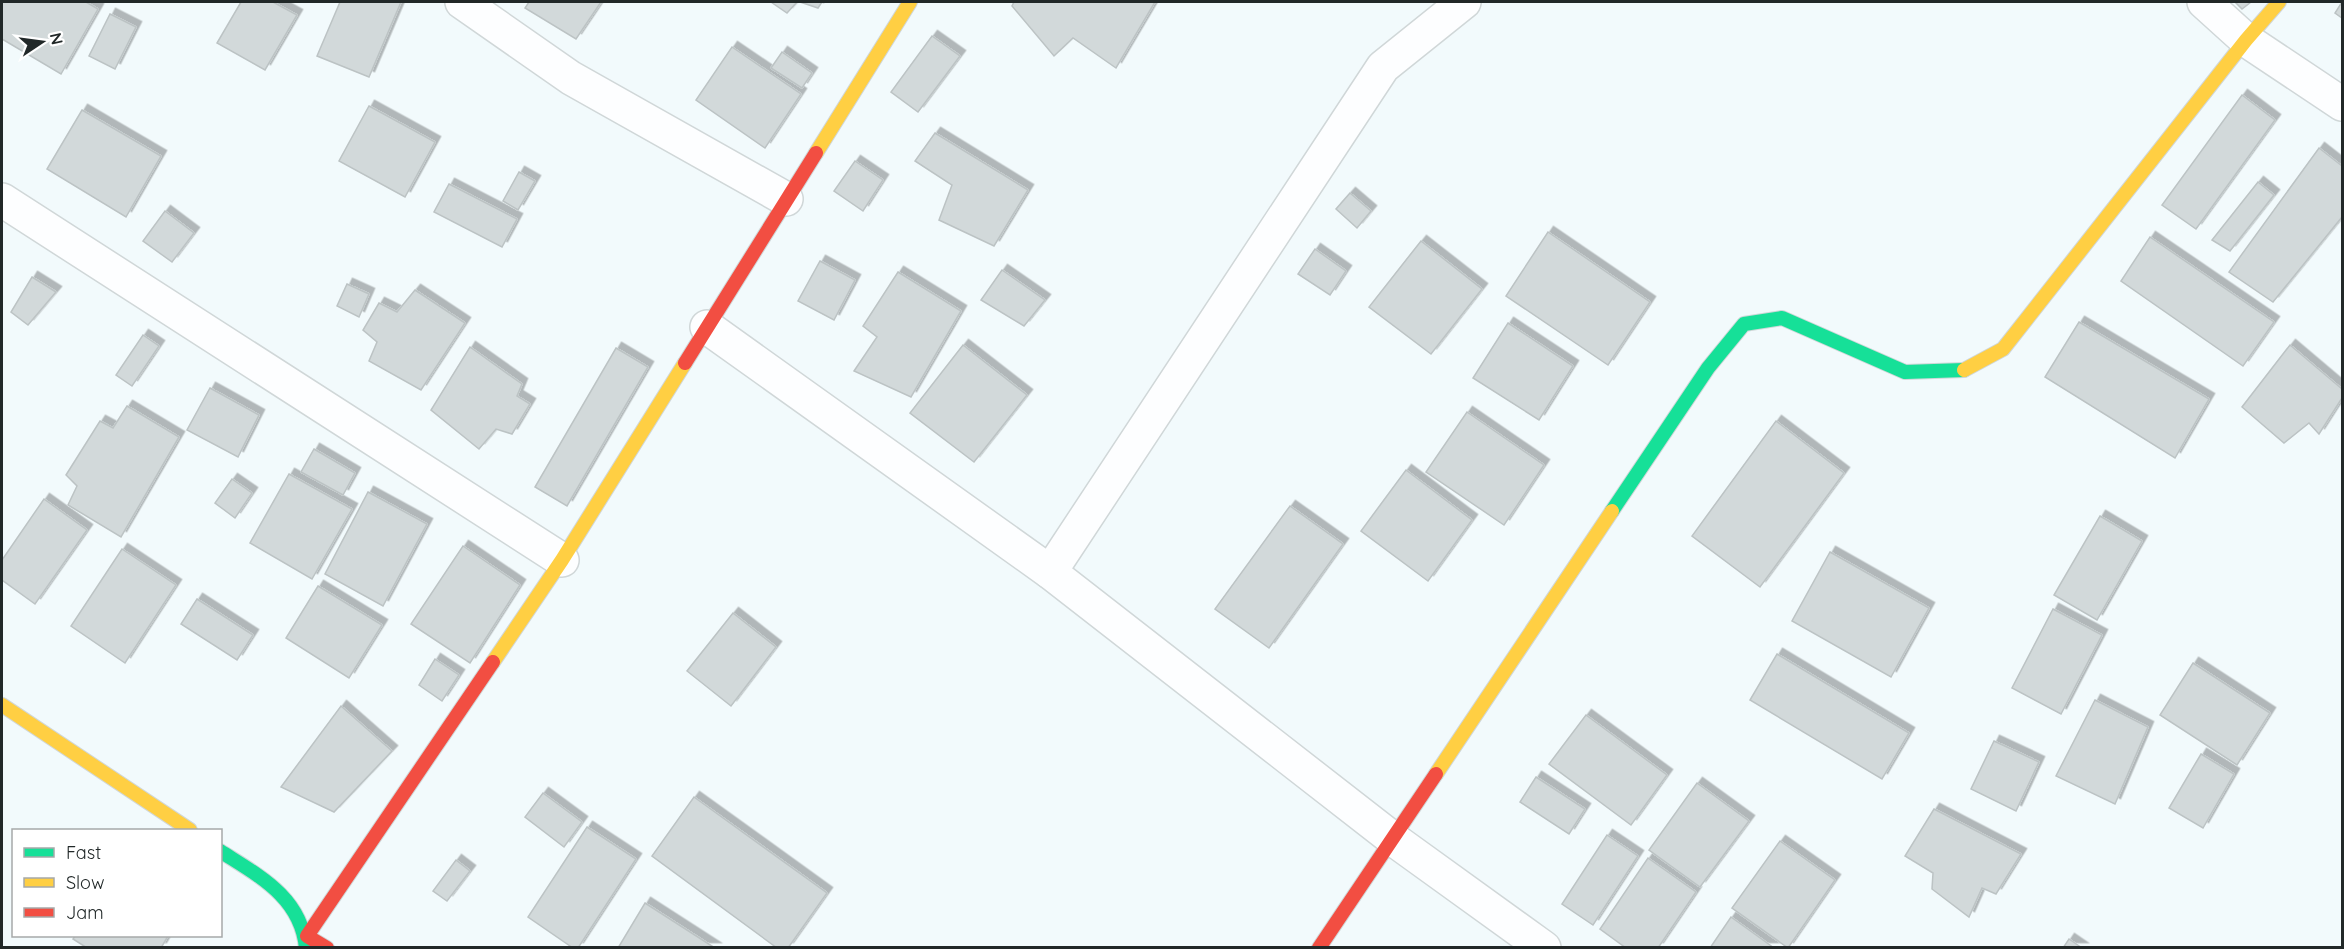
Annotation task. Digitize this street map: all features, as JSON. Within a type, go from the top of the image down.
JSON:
[{"type":"street","points":[[462,2],[571,78],[786,199]]},
{"type":"street","points":[[307,942],[562,560],[910,2]]},
{"type":"street","points":[[1050,572],[1383,68],[1464,2]]},
{"type":"street","points":[[2204,2],[2246,40],[2343,104]]},
{"type":"street","points":[[1319,948],[1708,368],[1744,324],[1782,318],[1905,372],[1963,371],[2003,349],[2246,40],[2279,2]]},
{"type":"street","points":[[2,200],[562,560]]},
{"type":"street","points":[[707,327],[1050,572],[1393,839],[1544,948]]},
{"type":"street","points":[[2,705],[187,829]]},
{"type":"street","points":[[222,852],[273,886],[294,909],[307,942]]},
{"type":"street","points":[[307,942],[327,948]]},
{"type":"building","points":[[2,2],[86,2],[98,9],[61,74],[2,39]]},
{"type":"building","points":[[241,2],[273,2],[297,15],[265,70],[217,43]]},
{"type":"building","points":[[340,2],[401,2],[369,77],[317,56]]},
{"type":"building","points":[[529,2],[601,2],[576,39],[525,8]]},
{"type":"building","points":[[771,2],[797,2],[787,13]]},
{"type":"building","points":[[800,2],[822,2],[818,8]]},
{"type":"building","points":[[1014,2],[1155,2],[1116,68],[1073,38],[1054,56],[1012,6]]},
{"type":"building","points":[[2235,2],[2251,2],[2242,9]]},
{"type":"building","points":[[2342,2],[2342,18],[2335,13]]},
{"type":"building","points":[[110,14],[136,27],[115,69],[89,56]]},
{"type":"building","points":[[932,36],[960,56],[918,112],[891,92]]},
{"type":"building","points":[[732,47],[801,94],[765,148],[696,100]]},
{"type":"building","points":[[782,52],[812,73],[802,88],[771,68]]},
{"type":"building","points":[[2242,95],[2275,120],[2196,229],[2162,205]]},
{"type":"building","points":[[369,106],[435,142],[405,197],[339,161]]},
{"type":"building","points":[[82,110],[161,156],[126,217],[47,169]]},
{"type":"building","points":[[935,133],[1028,190],[994,246],[939,220],[952,185],[915,161]]},
{"type":"building","points":[[2319,148],[2342,166],[2342,217],[2273,302],[2229,272]]},
{"type":"building","points":[[855,161],[883,180],[863,211],[834,191]]},
{"type":"building","points":[[519,172],[535,181],[518,210],[503,201]]},
{"type":"building","points":[[2258,182],[2274,195],[2230,251],[2212,240]]},
{"type":"building","points":[[449,184],[517,219],[502,247],[434,212]]},
{"type":"building","points":[[1350,193],[1371,211],[1357,228],[1336,209]]},
{"type":"building","points":[[165,211],[194,233],[172,262],[143,241]]},
{"type":"building","points":[[1548,232],[1650,302],[1608,365],[1506,296]]},
{"type":"building","points":[[2150,237],[2274,322],[2243,366],[2121,281]]},
{"type":"building","points":[[1421,241],[1482,289],[1431,354],[1369,307]]},
{"type":"building","points":[[1315,249],[1346,271],[1330,295],[1298,274]]},
{"type":"building","points":[[820,261],[855,280],[834,320],[798,301]]},
{"type":"building","points":[[1002,270],[1045,300],[1024,326],[981,300]]},
{"type":"building","points":[[898,272],[961,311],[911,397],[854,371],[877,337],[863,326]]},
{"type":"building","points":[[32,277],[56,292],[28,325],[11,312]]},
{"type":"building","points":[[347,284],[369,294],[359,317],[337,306]]},
{"type":"building","points":[[415,290],[465,323],[421,390],[369,361],[377,342],[363,330],[379,303],[397,312]]},
{"type":"building","points":[[2079,322],[2209,399],[2175,458],[2045,377]]},
{"type":"building","points":[[1508,323],[1573,366],[1539,420],[1473,378]]},
{"type":"building","points":[[143,335],[159,346],[132,386],[116,375]]},
{"type":"building","points":[[963,345],[1027,395],[974,462],[910,413]]},
{"type":"building","points":[[2290,345],[2342,389],[2342,398],[2319,434],[2309,423],[2284,443],[2242,407]]},
{"type":"building","points":[[470,347],[522,384],[517,396],[530,404],[512,434],[496,429],[479,449],[431,410]]},
{"type":"building","points":[[616,348],[648,367],[567,506],[535,487]]},
{"type":"building","points":[[210,388],[259,415],[238,457],[187,430]]},
{"type":"building","points":[[127,406],[179,437],[121,537],[68,505],[77,486],[66,475],[100,421],[113,428]]},
{"type":"building","points":[[1467,412],[1544,465],[1504,525],[1426,472]]},
{"type":"building","points":[[1776,421],[1844,473],[1760,587],[1692,536]]},
{"type":"building","points":[[314,449],[355,473],[343,495],[301,472]]},
{"type":"building","points":[[1406,470],[1472,520],[1428,581],[1361,531]]},
{"type":"building","points":[[289,474],[352,509],[312,579],[250,543]]},
{"type":"building","points":[[232,479],[252,493],[235,518],[215,503]]},
{"type":"building","points":[[368,492],[427,524],[383,606],[325,574]]},
{"type":"building","points":[[44,499],[87,530],[35,604],[2,580],[2,560]]},
{"type":"building","points":[[1290,506],[1343,544],[1269,648],[1215,609]]},
{"type":"building","points":[[2100,516],[2142,541],[2097,620],[2054,595]]},
{"type":"building","points":[[463,546],[520,585],[470,663],[411,624]]},
{"type":"building","points":[[122,549],[176,585],[125,663],[71,626]]},
{"type":"building","points":[[1830,552],[1929,608],[1891,677],[1792,621]]},
{"type":"building","points":[[318,586],[382,625],[349,678],[286,638]]},
{"type":"building","points":[[197,599],[253,635],[237,660],[181,624]]},
{"type":"building","points":[[2053,609],[2102,635],[2061,714],[2012,688]]},
{"type":"building","points":[[733,613],[776,647],[731,706],[687,671]]},
{"type":"building","points":[[1777,654],[1909,733],[1882,779],[1750,700]]},
{"type":"building","points":[[435,659],[459,675],[442,701],[419,685]]},
{"type":"building","points":[[2193,663],[2270,713],[2237,765],[2160,715]]},
{"type":"building","points":[[2095,700],[2148,727],[2115,804],[2056,776]]},
{"type":"building","points":[[341,706],[392,751],[334,812],[281,787]]},
{"type":"building","points":[[1586,715],[1667,775],[1631,825],[1549,764]]},
{"type":"building","points":[[1994,741],[2039,762],[2016,811],[1971,789]]},
{"type":"building","points":[[2201,754],[2234,774],[2203,828],[2169,808]]},
{"type":"building","points":[[1536,777],[1585,809],[1569,834],[1520,802]]},
{"type":"building","points":[[1697,783],[1749,821],[1700,887],[1649,850]]},
{"type":"building","points":[[543,793],[582,822],[564,847],[525,817]]},
{"type":"building","points":[[694,797],[827,893],[788,948],[777,948],[652,856]]},
{"type":"building","points":[[1934,809],[2021,854],[1996,894],[1982,888],[1969,917],[1932,889],[1933,873],[1905,856]]},
{"type":"building","points":[[587,827],[636,859],[578,948],[573,948],[528,917]]},
{"type":"building","points":[[1607,835],[1638,856],[1593,925],[1562,904]]},
{"type":"building","points":[[1780,841],[1835,880],[1788,948],[1732,908]]},
{"type":"building","points":[[1648,858],[1696,892],[1658,948],[1626,948],[1600,929]]},
{"type":"building","points":[[456,860],[470,871],[447,901],[433,891]]},
{"type":"building","points":[[645,903],[715,948],[618,948]]},
{"type":"building","points":[[1731,917],[1774,948],[1710,948]]},
{"type":"building","points":[[74,937],[167,937],[161,948],[87,948],[73,939]]},
{"type":"building","points":[[2069,939],[2082,948],[2063,948]]},
{"type":"traffic: fast","points":[[1612,511],[1708,368],[1744,324],[1782,318],[1905,372],[1964,370]]},
{"type":"traffic: fast","points":[[222,852],[263,879],[287,901],[296,915],[306,948]]},
{"type":"traffic: slow","points":[[816,153],[910,2]]},
{"type":"traffic: slow","points":[[1964,370],[2003,349],[2246,40],[2279,2]]},
{"type":"traffic: slow","points":[[493,662],[562,560],[685,363]]},
{"type":"traffic: slow","points":[[1436,774],[1612,511]]},
{"type":"traffic: slow","points":[[2,705],[188,829]]},
{"type":"traffic: jam","points":[[685,363],[816,153]]},
{"type":"traffic: jam","points":[[327,948],[307,936],[493,662]]},
{"type":"traffic: jam","points":[[1319,948],[1436,774]]}]
